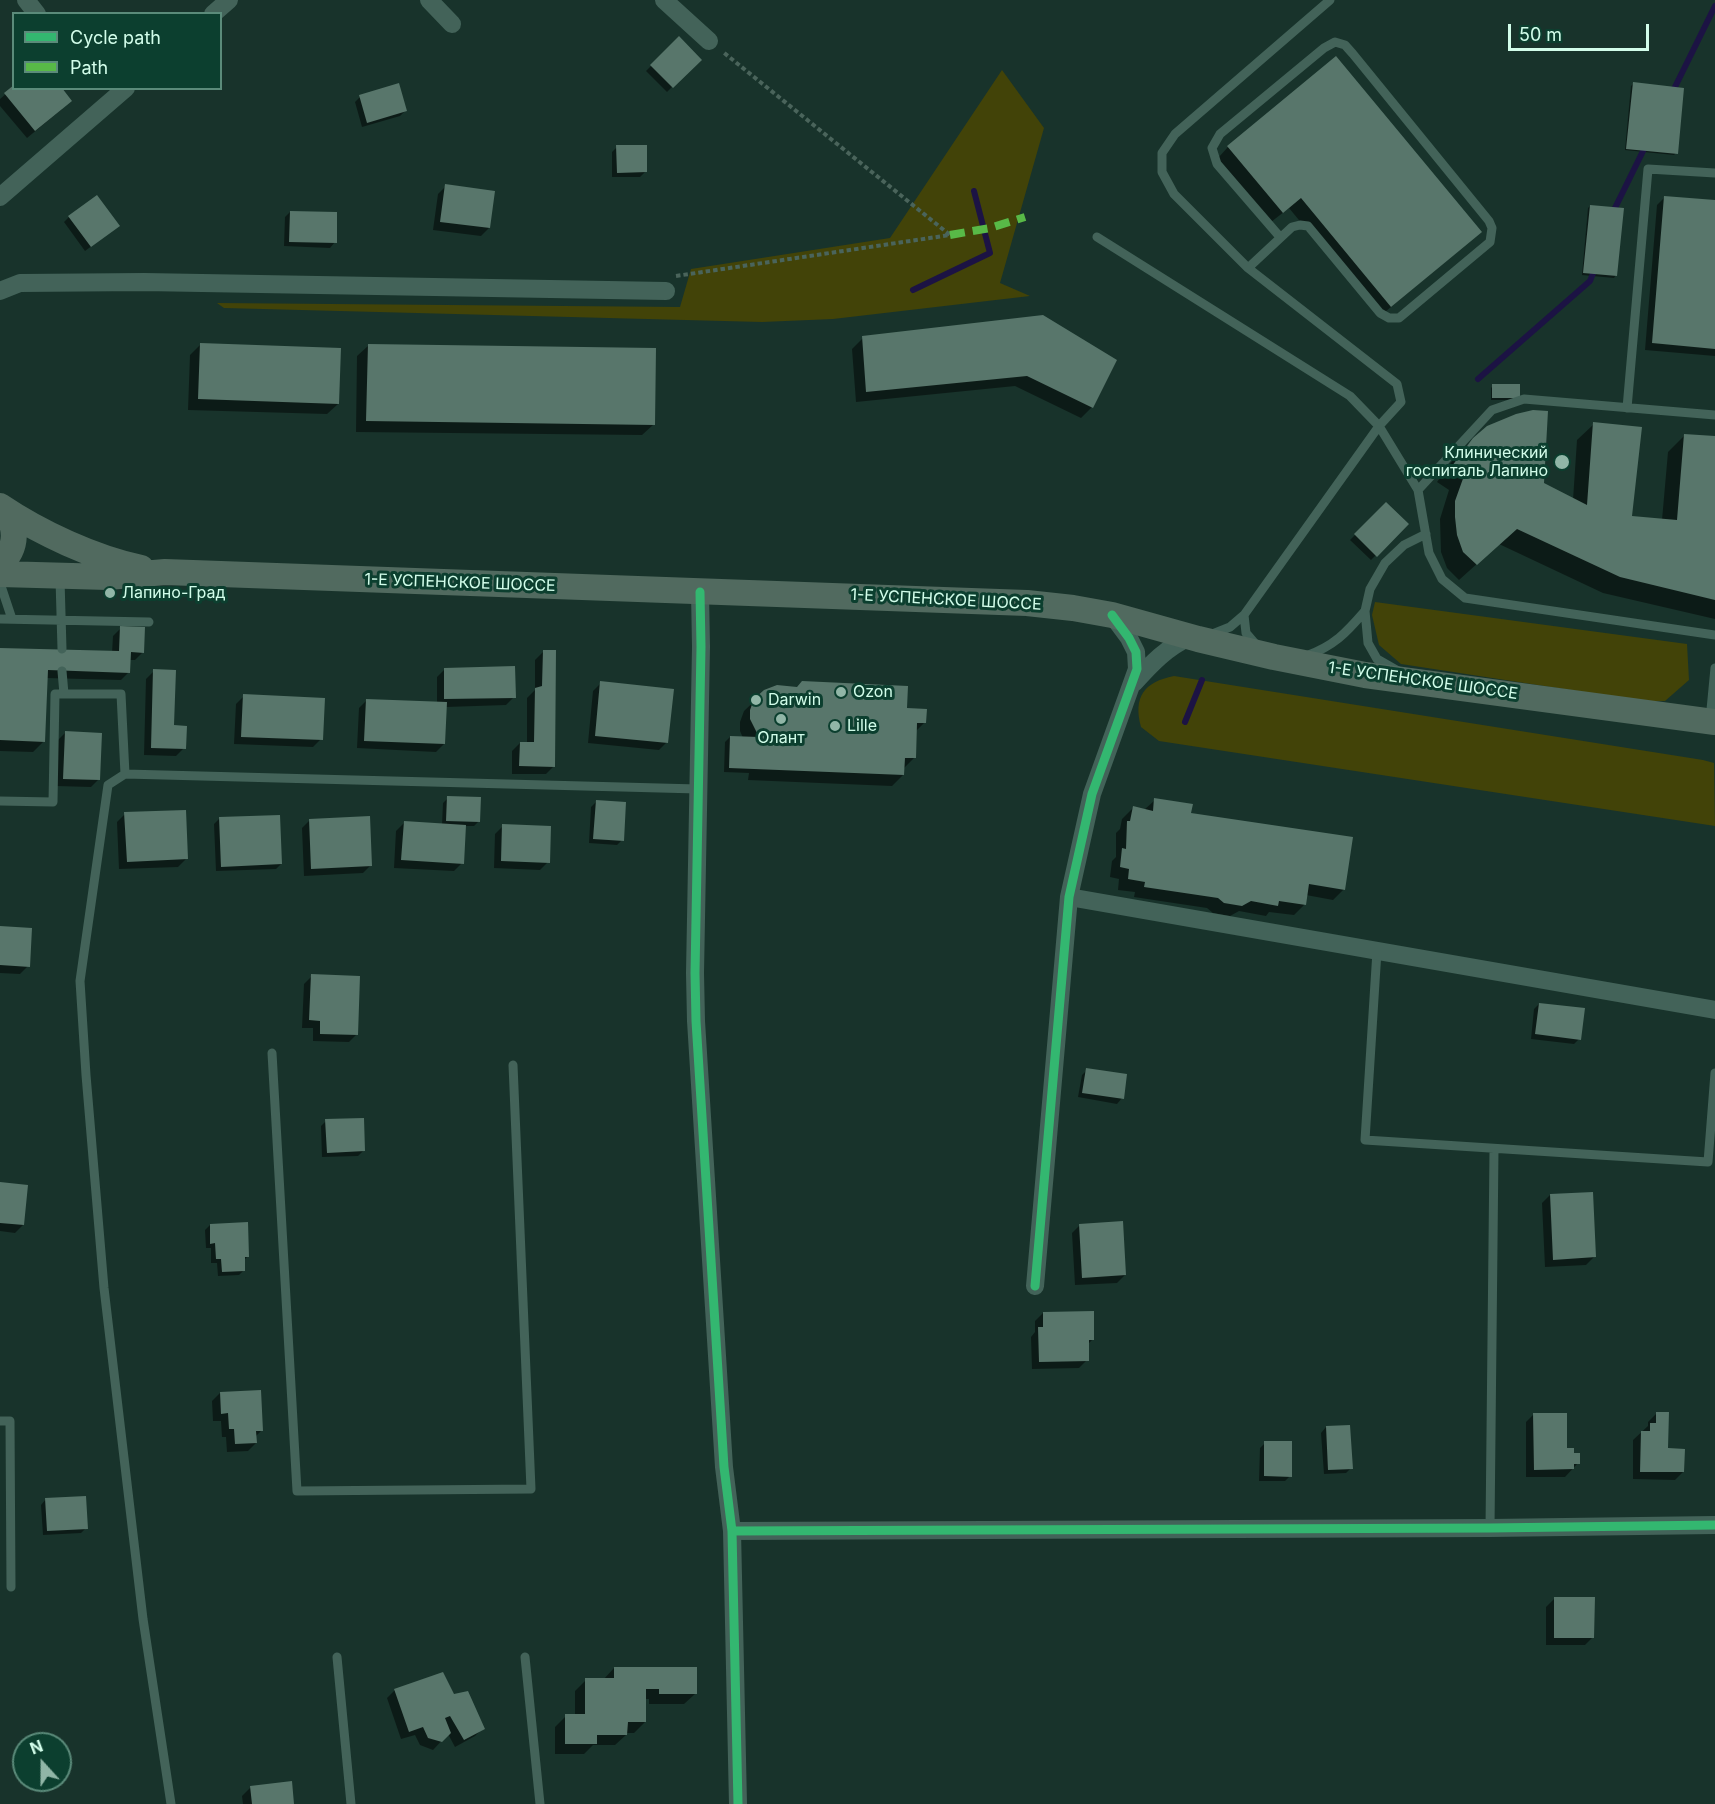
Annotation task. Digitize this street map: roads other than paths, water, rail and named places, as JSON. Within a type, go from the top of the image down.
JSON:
[{"type":"main road","name":"1-Е УСПЕНСКОЕ ШОССЕ","points":[[0,564],[12,548],[14,534],[11,519],[1,507]]},
{"type":"main road","name":"1-Е УСПЕНСКОЕ ШОССЕ","points":[[1,507],[71,544],[115,561],[165,572]]},
{"type":"main road","name":"1-Е УСПЕНСКОЕ ШОССЕ","points":[[0,574],[108,577],[165,572],[1027,603],[1112,615],[1194,638],[1365,675],[1713,722]]},
{"type":"street","points":[[26,0],[35,12]]},
{"type":"street","points":[[215,12],[229,0]]},
{"type":"street","points":[[429,0],[452,24]]},
{"type":"street","points":[[664,0],[709,41]]},
{"type":"street","points":[[99,90],[109,103]]},
{"type":"street","points":[[0,197],[124,90]]},
{"type":"street","points":[[0,291],[20,283],[110,282],[666,291]]},
{"type":"street","points":[[700,592],[696,1021],[724,1467],[732,1531],[738,1804]]},
{"type":"street","points":[[1035,1286],[1069,897],[1092,794],[1137,669],[1136,652],[1112,615]]},
{"type":"street","points":[[1133,684],[1158,657],[1174,644],[1194,638]]},
{"type":"street","points":[[1069,897],[1715,1010]]},
{"type":"street","points":[[732,1531],[1715,1525]]},
{"type":"lane","points":[[1194,638],[1217,633],[1230,627],[1244,615],[1379,426],[1401,402],[1397,384],[1248,268],[1174,194],[1162,172],[1162,153],[1175,134],[1197,112],[1330,0]]},
{"type":"lane","points":[[1248,268],[1292,227],[1308,226],[1380,314],[1389,318],[1399,318],[1490,242],[1492,228],[1489,221],[1353,54],[1345,45],[1335,42],[1324,48],[1220,134],[1212,148],[1217,164],[1280,237]]},
{"type":"lane","points":[[1627,408],[1648,169],[1715,173]]},
{"type":"lane","points":[[1097,237],[1350,396],[1379,426],[1418,490],[1429,553],[1442,579],[1466,598],[1715,635]]},
{"type":"lane","points":[[1418,490],[1492,410],[1524,399],[1715,415]]},
{"type":"lane","points":[[1416,681],[1377,659],[1368,643],[1365,611],[1370,589],[1384,563],[1404,545],[1425,534]]},
{"type":"lane","points":[[60,576],[62,649]]},
{"type":"lane","points":[[0,583],[12,620]]},
{"type":"lane","points":[[1244,615],[1246,633],[1255,645],[1283,659],[1319,652],[1343,636],[1365,611]]},
{"type":"lane","points":[[0,619],[149,622]]},
{"type":"lane","points":[[1713,722],[1715,668]]},
{"type":"lane","points":[[62,670],[64,694]]},
{"type":"lane","points":[[0,801],[53,802],[55,694],[121,694],[125,774]]},
{"type":"lane","points":[[171,1804],[143,1619],[104,1288],[80,981],[108,785],[125,774],[698,789]]},
{"type":"lane","points":[[1377,951],[1365,1140],[1712,1162],[1715,1073]]},
{"type":"lane","points":[[272,1053],[297,1491],[531,1489],[513,1065]]},
{"type":"lane","points":[[1490,1528],[1494,1149]]},
{"type":"lane","points":[[0,1421],[10,1421],[11,1587]]},
{"type":"lane","points":[[337,1657],[351,1804]]},
{"type":"lane","points":[[525,1658],[540,1804]]},
{"type":"waterway","points":[[1672,93],[1715,6]]},
{"type":"waterway","points":[[1612,214],[1646,145]]},
{"type":"waterway","points":[[913,290],[990,253],[974,191]]},
{"type":"waterway","points":[[1478,379],[1590,281],[1596,266]]},
{"type":"waterway","points":[[1185,722],[1202,680]]},
{"type":"place","name":"Клинический госпиталь Лапино","points":[[1562,462]]},
{"type":"place","name":"Лапино-Град","points":[[110,593]]},
{"type":"place","name":"Ozon","points":[[841,692]]},
{"type":"place","name":"Darwin","points":[[756,700]]},
{"type":"place","name":"Олант","points":[[781,719]]},
{"type":"place","name":"Lille","points":[[835,726]]}]
